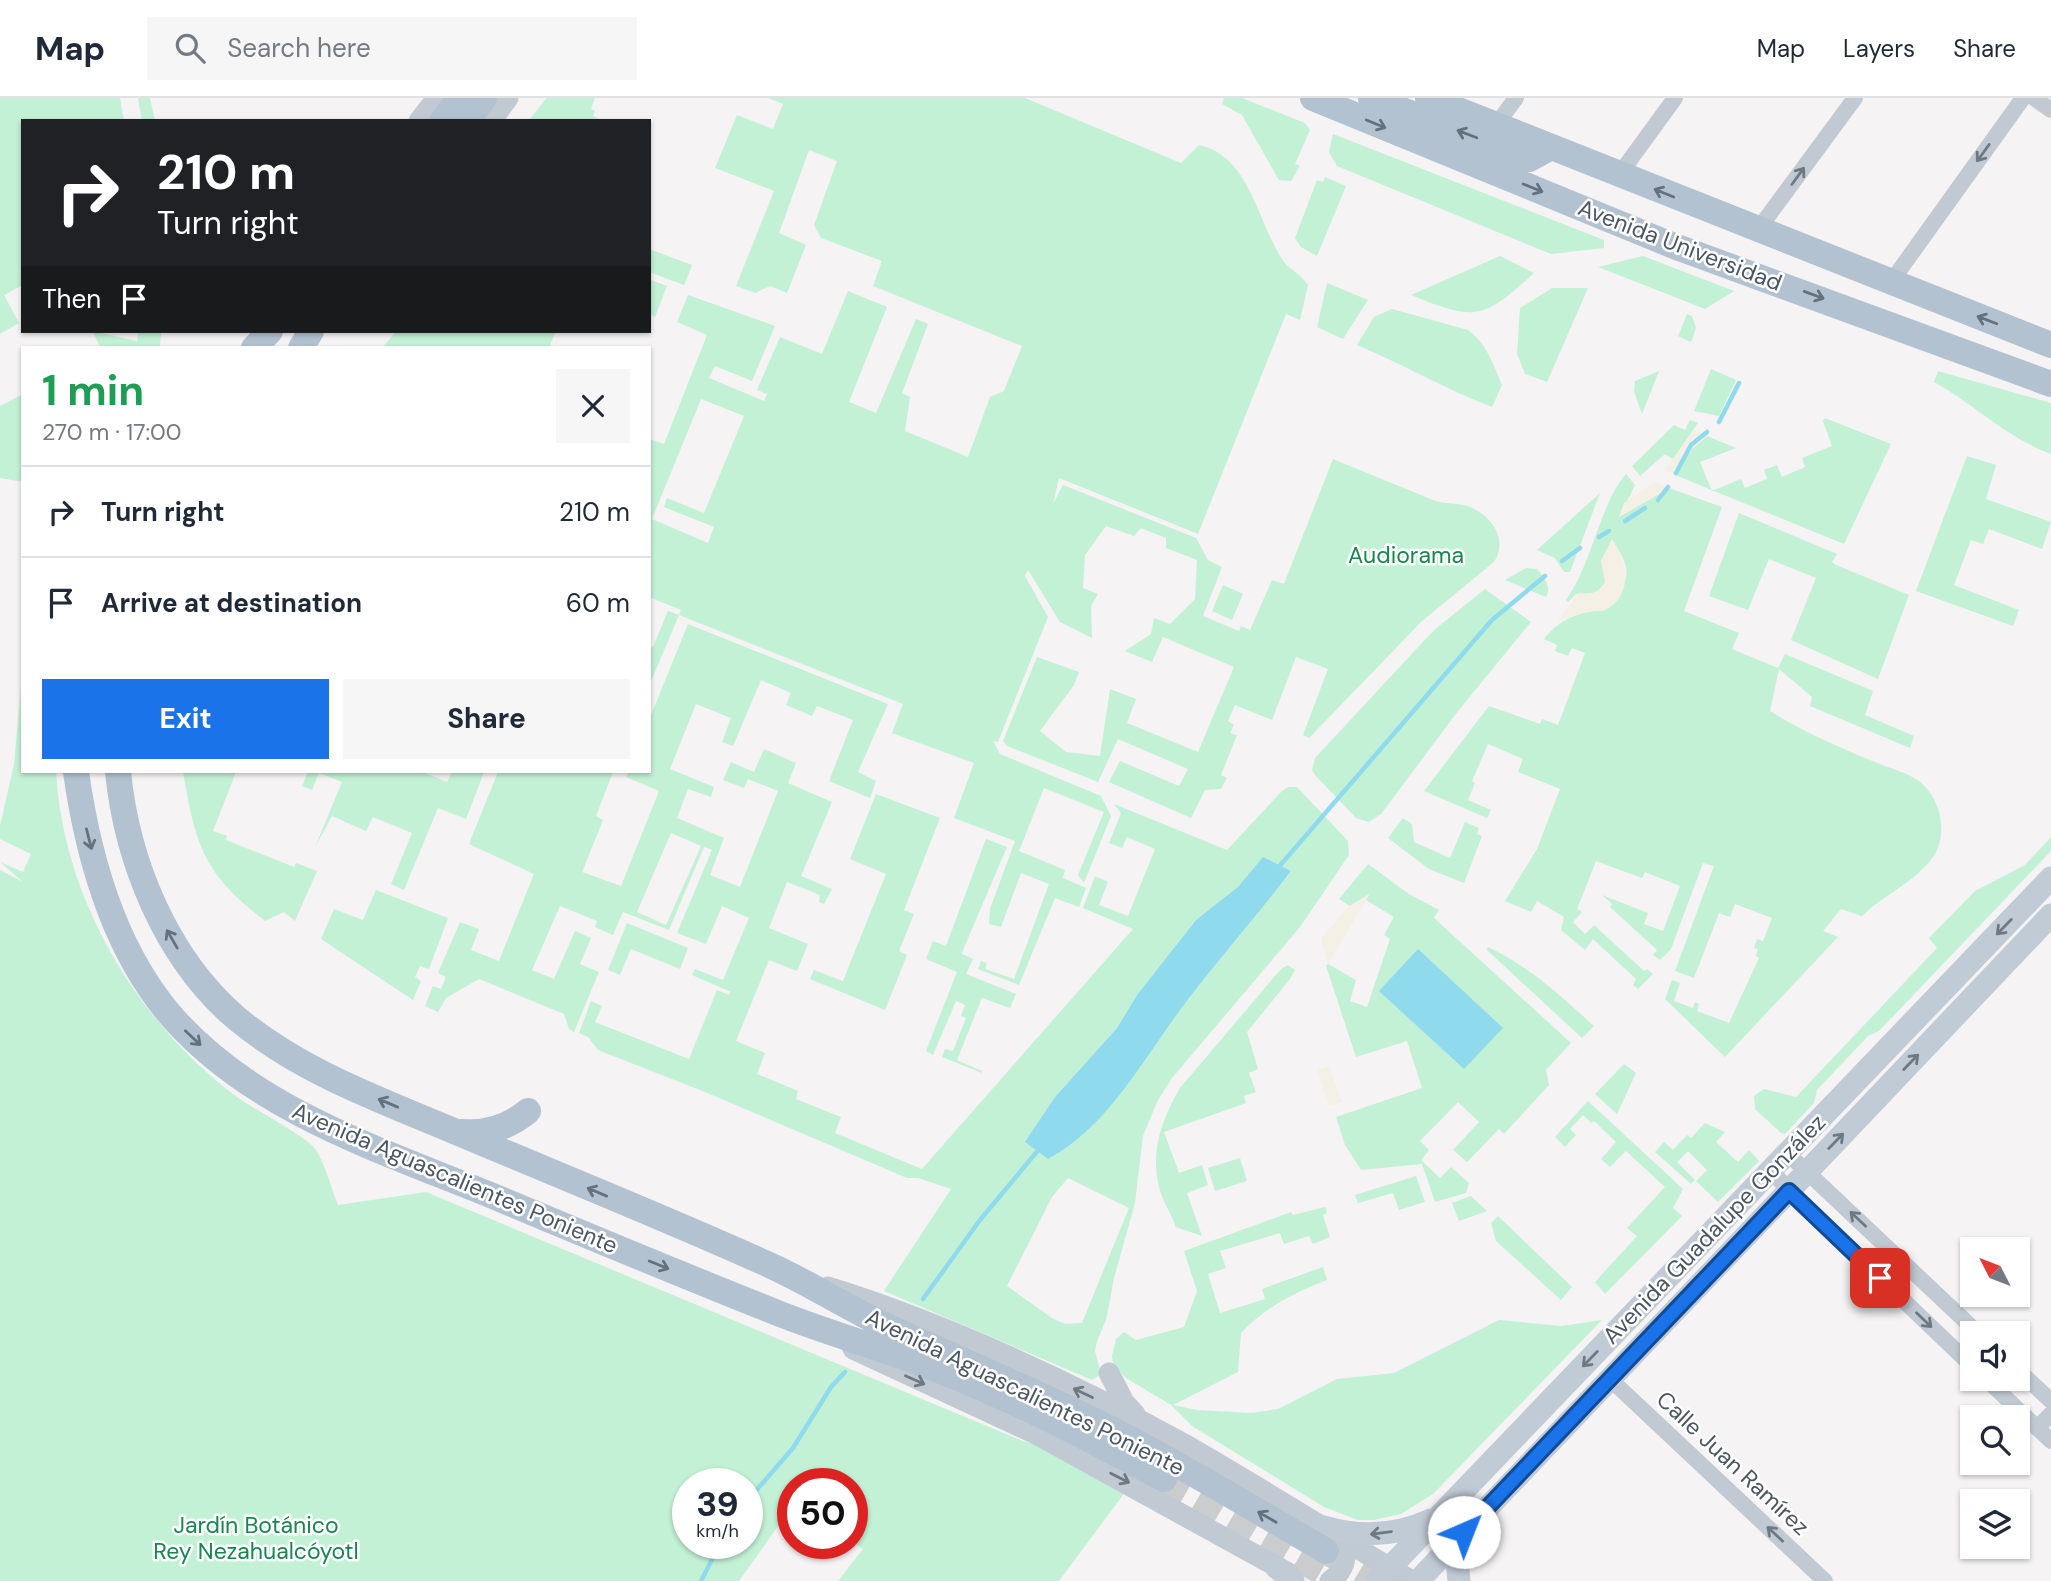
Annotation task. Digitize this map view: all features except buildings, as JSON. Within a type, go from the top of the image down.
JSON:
[{"type":"main road","points":[[444,119],[460,98]]},
{"type":"main road","points":[[468,119],[484,98]]},
{"type":"main road","points":[[1371,98],[1530,159],[1552,147]]},
{"type":"main road","name":"Avenida Universidad","points":[[1428,98],[1757,231],[2051,345]]},
{"type":"main road","name":"Avenida Universidad","points":[[1330,101],[1674,246],[1896,324],[2051,384]]},
{"type":"main road","points":[[1896,324],[1927,325],[2033,363],[2051,359]]},
{"type":"main road","points":[[256,346],[268,333]]},
{"type":"main road","name":"Avenida Aguascalientes Poniente","points":[[76,773],[93,853],[131,956],[172,1017],[226,1066],[275,1099],[342,1133],[811,1326],[912,1359],[988,1391],[1164,1479]]},
{"type":"main road","name":"Avenida Aguascalientes Poniente","points":[[118,773],[130,835],[158,912],[190,967],[217,1000],[249,1028],[316,1071],[795,1277],[872,1319],[1109,1428],[1329,1538]]},
{"type":"main road","name":"Avenida Guadalupe González","points":[[1383,1574],[2051,878]]},
{"type":"main road","name":"Avenida Guadalupe González","points":[[1418,1581],[2051,915]]},
{"type":"main road","points":[[455,1132],[484,1132],[509,1124],[528,1111]]},
{"type":"main road","points":[[1329,1538],[1353,1534],[1382,1534],[1408,1529],[1437,1518]]},
{"type":"main road","points":[[1459,1581],[1457,1561],[1464,1532]]},
{"type":"street","points":[[421,119],[437,98]]},
{"type":"street","points":[[492,119],[508,98]]},
{"type":"street","points":[[1496,125],[1516,98]]},
{"type":"street","points":[[1619,175],[1675,98]]},
{"type":"street","points":[[1757,231],[1855,98]]},
{"type":"street","points":[[1891,282],[2023,98]]},
{"type":"street","points":[[2034,98],[2051,110]]},
{"type":"street","points":[[306,346],[322,333]]},
{"type":"street","points":[[1787,1153],[1965,1321]]},
{"type":"street","points":[[1771,1170],[1789,1191],[1960,1355]]},
{"type":"street","name":"Avenida Aguascalientes Poniente","points":[[795,1277],[918,1320],[1144,1423],[1383,1574],[1412,1581]]},
{"type":"street","name":"Avenida Aguascalientes Poniente","points":[[811,1326],[884,1366],[1038,1434],[1284,1574],[1302,1581]]},
{"type":"street","points":[[1109,1373],[1125,1402],[1144,1423]]},
{"type":"street","name":"Calle Juan Ramírez","points":[[1610,1379],[1825,1581]]},
{"type":"street","points":[[2030,1381],[2051,1401]]},
{"type":"street","points":[[1998,1391],[2051,1441]]},
{"type":"street","points":[[2037,1428],[2051,1414]]},
{"type":"street","points":[[1329,1538],[1345,1548],[1345,1562],[1339,1574],[1331,1581]]},
{"type":"green space","points":[[0,98],[120,98],[124,119],[21,119],[21,286],[4,295],[19,323],[0,334]]},
{"type":"green space","points":[[138,98],[150,98],[155,119],[142,119]]},
{"type":"green space","points":[[547,98],[595,98],[591,109],[595,111],[593,116],[600,119],[530,119]]},
{"type":"green space","name":"Audiorama","points":[[768,98],[1025,98],[1181,163],[1199,145],[1216,151],[1230,162],[1241,176],[1282,259],[1308,285],[1300,320],[1286,314],[1198,534],[1059,478],[1053,504],[1063,485],[1196,538],[1208,560],[1222,567],[1203,616],[1239,631],[1241,626],[1250,630],[1272,580],[1284,584],[1333,459],[1433,500],[1465,505],[1478,511],[1491,523],[1499,538],[1498,554],[1494,562],[1422,621],[1309,738],[1303,735],[1328,669],[1296,657],[1272,720],[1235,705],[1228,721],[1234,725],[1230,733],[1237,735],[1221,775],[1227,778],[1221,789],[1205,790],[1191,818],[1109,782],[1120,761],[1179,786],[1188,769],[1118,739],[1098,782],[1007,746],[1003,741],[1037,657],[1079,672],[1074,685],[1040,731],[1066,752],[1100,756],[1110,689],[1136,699],[1127,723],[1198,752],[1234,667],[1163,637],[1152,662],[1125,651],[1151,634],[1154,618],[1170,624],[1195,599],[1197,560],[1166,548],[1166,538],[1141,528],[1134,536],[1106,526],[1085,555],[1083,588],[1098,594],[1091,606],[1092,638],[1060,622],[1028,570],[1025,576],[1048,617],[998,742],[993,741],[1000,754],[1101,796],[1111,816],[1084,883],[1078,875],[1104,812],[1044,788],[1019,851],[1065,870],[1063,878],[1086,888],[1079,907],[1055,898],[1019,985],[978,969],[981,961],[987,963],[985,969],[1014,979],[1049,884],[1021,873],[1001,927],[989,924],[990,909],[1015,841],[954,818],[974,763],[892,733],[903,704],[679,615],[681,610],[651,598],[651,440],[664,444],[707,335],[677,322],[688,295],[775,326],[752,381],[715,366],[709,378],[764,401],[767,394],[757,390],[780,337],[822,354],[848,291],[887,307],[849,402],[876,413],[916,319],[928,324],[902,393],[910,397],[905,431],[968,457],[990,397],[1004,391],[1022,346],[873,286],[882,261],[821,238],[814,225],[837,161],[809,150],[779,233],[806,245],[787,293],[770,286],[755,293],[736,286],[774,191],[715,168],[737,115],[773,129],[783,104]],"holes":[[[701,399],[744,416],[704,513],[667,498],[664,507],[714,527],[708,543],[652,519]]]},
{"type":"green space","points":[[1224,98],[1242,98],[1305,123],[1310,130],[1295,164],[1300,166],[1291,181],[1279,180],[1242,115],[1222,104]]},
{"type":"green space","points":[[1333,134],[1604,240],[1604,248],[1551,254],[1337,166],[1329,152]]},
{"type":"green space","points":[[1325,177],[1346,186],[1317,256],[1301,247],[1295,238],[1317,180],[1323,182]]},
{"type":"green space","points":[[651,250],[692,265],[684,285],[651,273]]},
{"type":"green space","points":[[1500,256],[1534,273],[1503,300],[1490,307],[1465,312],[1411,295]]},
{"type":"green space","points":[[1643,256],[1734,291],[1705,309],[1598,267]]},
{"type":"green space","points":[[651,280],[667,286],[655,317],[651,315]]},
{"type":"green space","points":[[1327,283],[1368,300],[1343,339],[1317,327]]},
{"type":"green space","points":[[1552,288],[1588,288],[1547,382],[1525,374],[1517,354],[1520,308]]},
{"type":"green space","points":[[1392,309],[1468,330],[1475,336],[1489,355],[1502,385],[1492,407],[1357,345],[1374,317]]},
{"type":"green space","points":[[1687,314],[1692,316],[1696,328],[1691,342],[1678,336]]},
{"type":"green space","points":[[93,333],[137,341],[139,333],[161,333],[160,346],[100,346]]},
{"type":"green space","points":[[394,333],[555,333],[550,346],[384,346]]},
{"type":"green space","points":[[1711,369],[1736,380],[1719,416],[1694,411]]},
{"type":"green space","points":[[1659,371],[1642,414],[1634,392],[1635,381]]},
{"type":"green space","points":[[1938,371],[2051,403],[2051,454],[2005,430],[1934,382]]},
{"type":"green space","points":[[21,395],[21,482],[0,478],[0,406]]},
{"type":"green space","points":[[1825,418],[1891,444],[1844,544],[1713,491],[1741,479],[1745,488],[1767,479],[1764,470],[1777,465],[1782,477],[1805,467],[1802,458],[1832,446],[1823,421]]},
{"type":"green space","points":[[1690,420],[1698,423],[1673,459],[1665,454],[1640,476],[1632,466],[1674,425],[1685,430]]},
{"type":"green space","points":[[1707,436],[1736,448],[1700,462],[1712,490],[1675,475],[1692,449]]},
{"type":"green space","points":[[1967,456],[1996,465],[1986,499],[2051,522],[2042,549],[1989,529],[1983,544],[1971,540],[1954,585],[2019,610],[2013,626],[1916,591]]},
{"type":"green space","points":[[1626,474],[1635,485],[1620,516],[1661,493],[1666,487],[1722,507],[1684,611],[1739,633],[1732,649],[1778,668],[1785,654],[1873,691],[1865,715],[1914,736],[1910,748],[1810,706],[1812,697],[1779,669],[1770,711],[1821,739],[1915,778],[1932,796],[1940,815],[1939,845],[1928,863],[1862,916],[1841,909],[1823,931],[1838,937],[1725,1057],[1665,999],[1672,980],[1680,983],[1674,1001],[1693,1008],[1695,1002],[1699,1004],[1697,1011],[1729,1023],[1759,958],[1756,956],[1758,949],[1754,948],[1757,939],[1763,941],[1772,918],[1735,904],[1730,917],[1719,913],[1694,978],[1675,971],[1714,866],[1703,863],[1671,949],[1660,960],[1653,955],[1657,950],[1610,907],[1612,904],[1602,895],[1648,913],[1644,924],[1663,931],[1680,886],[1645,872],[1642,878],[1596,861],[1577,909],[1582,912],[1573,922],[1585,934],[1594,925],[1644,971],[1647,969],[1653,974],[1638,989],[1633,985],[1636,979],[1593,939],[1585,950],[1561,930],[1564,917],[1537,901],[1531,912],[1505,901],[1537,849],[1560,789],[1518,772],[1523,759],[1488,744],[1472,781],[1475,783],[1468,800],[1491,810],[1487,818],[1424,791],[1489,706],[1540,724],[1542,719],[1558,725],[1585,653],[1572,648],[1568,656],[1555,651],[1557,645],[1544,639],[1556,626],[1570,618],[1604,610],[1623,585],[1626,577],[1624,561],[1612,540],[1601,561],[1606,582],[1596,592],[1576,594],[1568,602],[1566,600],[1583,568],[1609,501]]},
{"type":"green space","points":[[1600,493],[1570,572],[1564,572],[1555,558],[1537,550]]},
{"type":"green space","points":[[1739,513],[1837,554],[1832,562],[1836,565],[1909,595],[1878,679],[1791,640],[1816,578],[1769,559],[1748,610],[1709,596]]},
{"type":"green space","points":[[1526,568],[1537,569],[1542,575],[1548,586],[1546,597],[1505,580]]},
{"type":"green space","points":[[1223,585],[1243,594],[1232,620],[1212,611]]},
{"type":"green space","points":[[1485,589],[1531,622],[1458,711],[1381,814],[1369,822],[1356,818],[1315,775],[1312,770],[1315,758],[1434,630]]},
{"type":"green space","points":[[668,611],[679,615],[651,681],[653,647]]},
{"type":"green space","points":[[688,624],[888,704],[858,772],[876,781],[870,798],[829,781],[853,720],[817,706],[812,716],[786,705],[791,693],[761,680],[733,746],[722,742],[731,718],[696,704],[670,769],[714,787],[711,797],[688,789],[677,818],[724,838],[710,875],[740,887],[778,791],[748,779],[744,788],[723,780],[731,762],[754,772],[764,749],[796,763],[788,783],[832,802],[801,876],[832,889],[824,904],[819,902],[820,895],[787,882],[769,928],[808,944],[797,971],[769,960],[736,1041],[765,1053],[757,1074],[798,1091],[796,1099],[841,1117],[835,1133],[922,1169],[1133,929],[1083,908],[1095,876],[1108,882],[1099,905],[1128,916],[1155,849],[1127,837],[1122,848],[1109,843],[1121,813],[1114,804],[1227,850],[1281,792],[1288,787],[1297,787],[1348,841],[1349,855],[1300,927],[1172,1078],[1157,1102],[1143,1136],[1135,1203],[1114,1278],[1106,1320],[1097,1341],[1095,1351],[1101,1374],[1092,1380],[884,1291],[951,1189],[918,1178],[907,1178],[705,1092],[598,1050],[588,1037],[579,1033],[591,1001],[602,1006],[595,1022],[689,1059],[717,990],[729,995],[731,992],[692,975],[695,969],[723,980],[749,918],[722,906],[706,944],[677,933],[712,850],[704,847],[669,930],[623,912],[613,935],[595,927],[597,921],[560,906],[532,970],[554,979],[575,931],[591,938],[580,964],[599,972],[574,1032],[569,1029],[564,1014],[479,979],[446,998],[438,1012],[425,1006],[433,986],[441,989],[446,977],[438,973],[460,922],[479,929],[471,950],[499,961],[534,874],[469,844],[498,773],[613,773],[596,816],[603,820],[582,872],[621,886],[659,791],[626,777],[628,773],[651,773],[651,715]],"holes":[[[671,833],[701,846],[666,925],[637,912]],[[1263,858],[1291,871],[1191,995],[1105,1113],[1069,1146],[1048,1159],[1026,1142],[1055,1097],[1117,1028],[1137,995],[1196,920],[1239,887]],[[1068,1178],[1129,1208],[1082,1323],[1065,1324],[1052,1318],[1007,1286],[1052,1197]]]},
{"type":"green space","name":"Jardín Botánico Rey Nezahualcóyotl","points":[[21,686],[21,773],[56,773],[62,819],[73,865],[89,909],[110,952],[165,1030],[198,1064],[241,1100],[311,1144],[326,1170],[338,1205],[426,1192],[1023,1441],[1063,1452],[1126,1491],[1059,1581],[838,1581],[855,1559],[868,1559],[868,1468],[777,1468],[777,1528],[763,1547],[763,1468],[672,1468],[672,1559],[755,1559],[739,1581],[0,1581],[0,870],[23,882],[0,862],[23,872],[31,854],[0,839],[0,826],[14,764]]},
{"type":"green space","points":[[183,773],[236,773],[213,831],[227,836],[226,840],[294,867],[296,863],[317,871],[295,921],[284,912],[265,921],[244,904],[215,872],[198,839]]},
{"type":"green space","points":[[308,773],[319,773],[312,790],[302,786]]},
{"type":"green space","points":[[319,773],[425,773],[447,782],[452,773],[484,773],[466,819],[438,808],[404,890],[391,884],[412,833],[373,817],[366,831],[332,816],[315,847],[342,782]]},
{"type":"green space","points":[[876,794],[940,818],[904,910],[914,914],[899,951],[907,955],[885,1010],[810,979],[814,970],[843,981],[886,874],[850,859]]},
{"type":"green space","points":[[1403,818],[1412,824],[1414,842],[1450,858],[1465,822],[1479,828],[1477,834],[1482,836],[1464,883],[1429,869],[1388,838]]},
{"type":"green space","points":[[2051,837],[2051,851],[1879,1031],[1868,1036],[1817,1090],[1814,1103],[1785,1134],[1755,1109],[1754,1096],[1764,1089],[1796,1097],[1937,948],[1929,938],[1975,891],[2025,865]]},
{"type":"green space","points":[[986,839],[1007,847],[962,954],[973,959],[966,974],[1016,994],[1010,1008],[982,998],[957,1060],[982,1073],[942,1057],[945,1049],[953,1051],[966,1018],[961,1016],[965,1005],[956,1001],[933,1055],[926,1051],[957,972],[926,959],[933,941],[946,946]]},
{"type":"green space","points":[[1368,864],[1409,894],[1439,910],[1434,918],[1571,1043],[1546,1070],[1549,1085],[1504,1134],[1499,1129],[1467,1162],[1453,1150],[1479,1122],[1458,1102],[1420,1141],[1429,1150],[1421,1160],[1440,1178],[1451,1167],[1469,1183],[1466,1193],[1435,1202],[1422,1164],[1361,1170],[1345,1145],[1336,1117],[1422,1088],[1407,1041],[1356,1057],[1326,966],[1328,964],[1356,980],[1350,1001],[1367,1007],[1390,939],[1384,935],[1394,917],[1366,900],[1369,895],[1350,906],[1339,899]]},
{"type":"green space","points":[[376,890],[448,918],[429,969],[420,966],[415,977],[421,981],[413,1000],[321,939],[334,909],[363,920]]},
{"type":"green space","points":[[627,923],[688,948],[680,969],[631,949],[620,975],[608,970]]},
{"type":"green space","points":[[1488,947],[1531,972],[1594,1026],[1582,1038],[1487,950]]},
{"type":"green space","points":[[1288,965],[1295,970],[1290,979],[1247,1032],[1258,1069],[1249,1073],[1256,1092],[1244,1096],[1246,1103],[1164,1132],[1179,1173],[1202,1165],[1208,1185],[1187,1193],[1202,1236],[1176,1227],[1160,1192],[1156,1161],[1159,1136],[1168,1111],[1180,1088],[1281,969]]},
{"type":"green space","points":[[1624,1064],[1636,1073],[1617,1114],[1595,1094]]},
{"type":"green space","points":[[1588,1101],[1683,1189],[1673,1208],[1682,1216],[1605,1294],[1595,1282],[1637,1236],[1627,1228],[1665,1187],[1626,1151],[1610,1167],[1601,1159],[1616,1142],[1594,1121],[1591,1123],[1583,1115],[1570,1129],[1576,1135],[1565,1147],[1555,1137]]},
{"type":"green space","points":[[1705,1123],[1725,1132],[1716,1142],[1738,1162],[1749,1150],[1759,1161],[1718,1202],[1696,1181],[1707,1170],[1688,1151],[1677,1162],[1695,1180],[1691,1184],[1655,1152],[1664,1142],[1673,1150],[1687,1135],[1691,1138]]},
{"type":"green space","points":[[1240,1158],[1247,1181],[1215,1191],[1208,1168]]},
{"type":"green space","points":[[1416,1176],[1425,1202],[1399,1210],[1393,1193],[1358,1203],[1355,1195]]},
{"type":"green space","points":[[1471,1196],[1487,1211],[1459,1221],[1452,1203]]},
{"type":"green space","points":[[1325,1207],[1327,1213],[1323,1215],[1330,1237],[1313,1244],[1309,1236],[1284,1244],[1280,1233],[1220,1251],[1226,1268],[1208,1274],[1220,1313],[1265,1299],[1262,1289],[1323,1267],[1327,1280],[1281,1302],[1241,1333],[1238,1372],[1173,1405],[1197,1410],[1251,1413],[1278,1409],[1337,1379],[1394,1373],[1499,1320],[1561,1326],[1602,1320],[1433,1494],[1401,1514],[1374,1520],[1358,1520],[1324,1507],[1192,1426],[1171,1405],[1126,1378],[1113,1364],[1116,1339],[1124,1332],[1136,1340],[1184,1327],[1197,1291],[1184,1251],[1291,1212],[1293,1215]]},
{"type":"green space","points":[[1498,1216],[1572,1287],[1561,1300],[1496,1241],[1491,1223]]},
{"type":"sand","points":[[1694,430],[1707,436],[1692,449],[1675,475],[1665,470]]},
{"type":"sand","points":[[1655,482],[1666,487],[1661,493],[1619,517],[1624,503]]},
{"type":"sand","points":[[1612,539],[1624,567],[1624,587],[1621,595],[1605,610],[1584,612],[1557,622],[1579,593],[1594,592],[1605,582],[1601,561]]},
{"type":"sand","points":[[1369,894],[1328,964],[1321,939],[1348,907]]},
{"type":"sand","points":[[1329,1066],[1342,1102],[1329,1106],[1317,1070]]},
{"type":"water","points":[[1263,857],[1291,871],[1192,995],[1105,1113],[1069,1146],[1048,1159],[1025,1142],[1055,1097],[1117,1028],[1137,995],[1196,920],[1238,887]]},
{"type":"water","points":[[1418,949],[1503,1028],[1464,1069],[1379,991]]},
{"type":"waterway","points":[[1719,422],[1739,383]]},
{"type":"waterway","points":[[1676,473],[1691,445],[1707,432]]},
{"type":"waterway","points":[[1658,500],[1668,487]]},
{"type":"waterway","points":[[1625,521],[1645,508]]},
{"type":"waterway","points":[[1599,537],[1609,531]]},
{"type":"waterway","points":[[1562,561],[1580,548]]},
{"type":"waterway","points":[[1277,869],[1492,620],[1545,576]]},
{"type":"waterway","points":[[923,1299],[980,1220],[1040,1148]]},
{"type":"waterway","points":[[763,1483],[793,1448],[831,1387],[845,1372]]},
{"type":"waterway","points":[[701,1581],[712,1559]]},
{"type":"tunnel","points":[[1164,1479],[1337,1581]]},
{"type":"tunnel","points":[[1326,1551],[1376,1581]]},
{"type":"route","points":[[1464,1532],[1789,1191],[1880,1278]]}]
